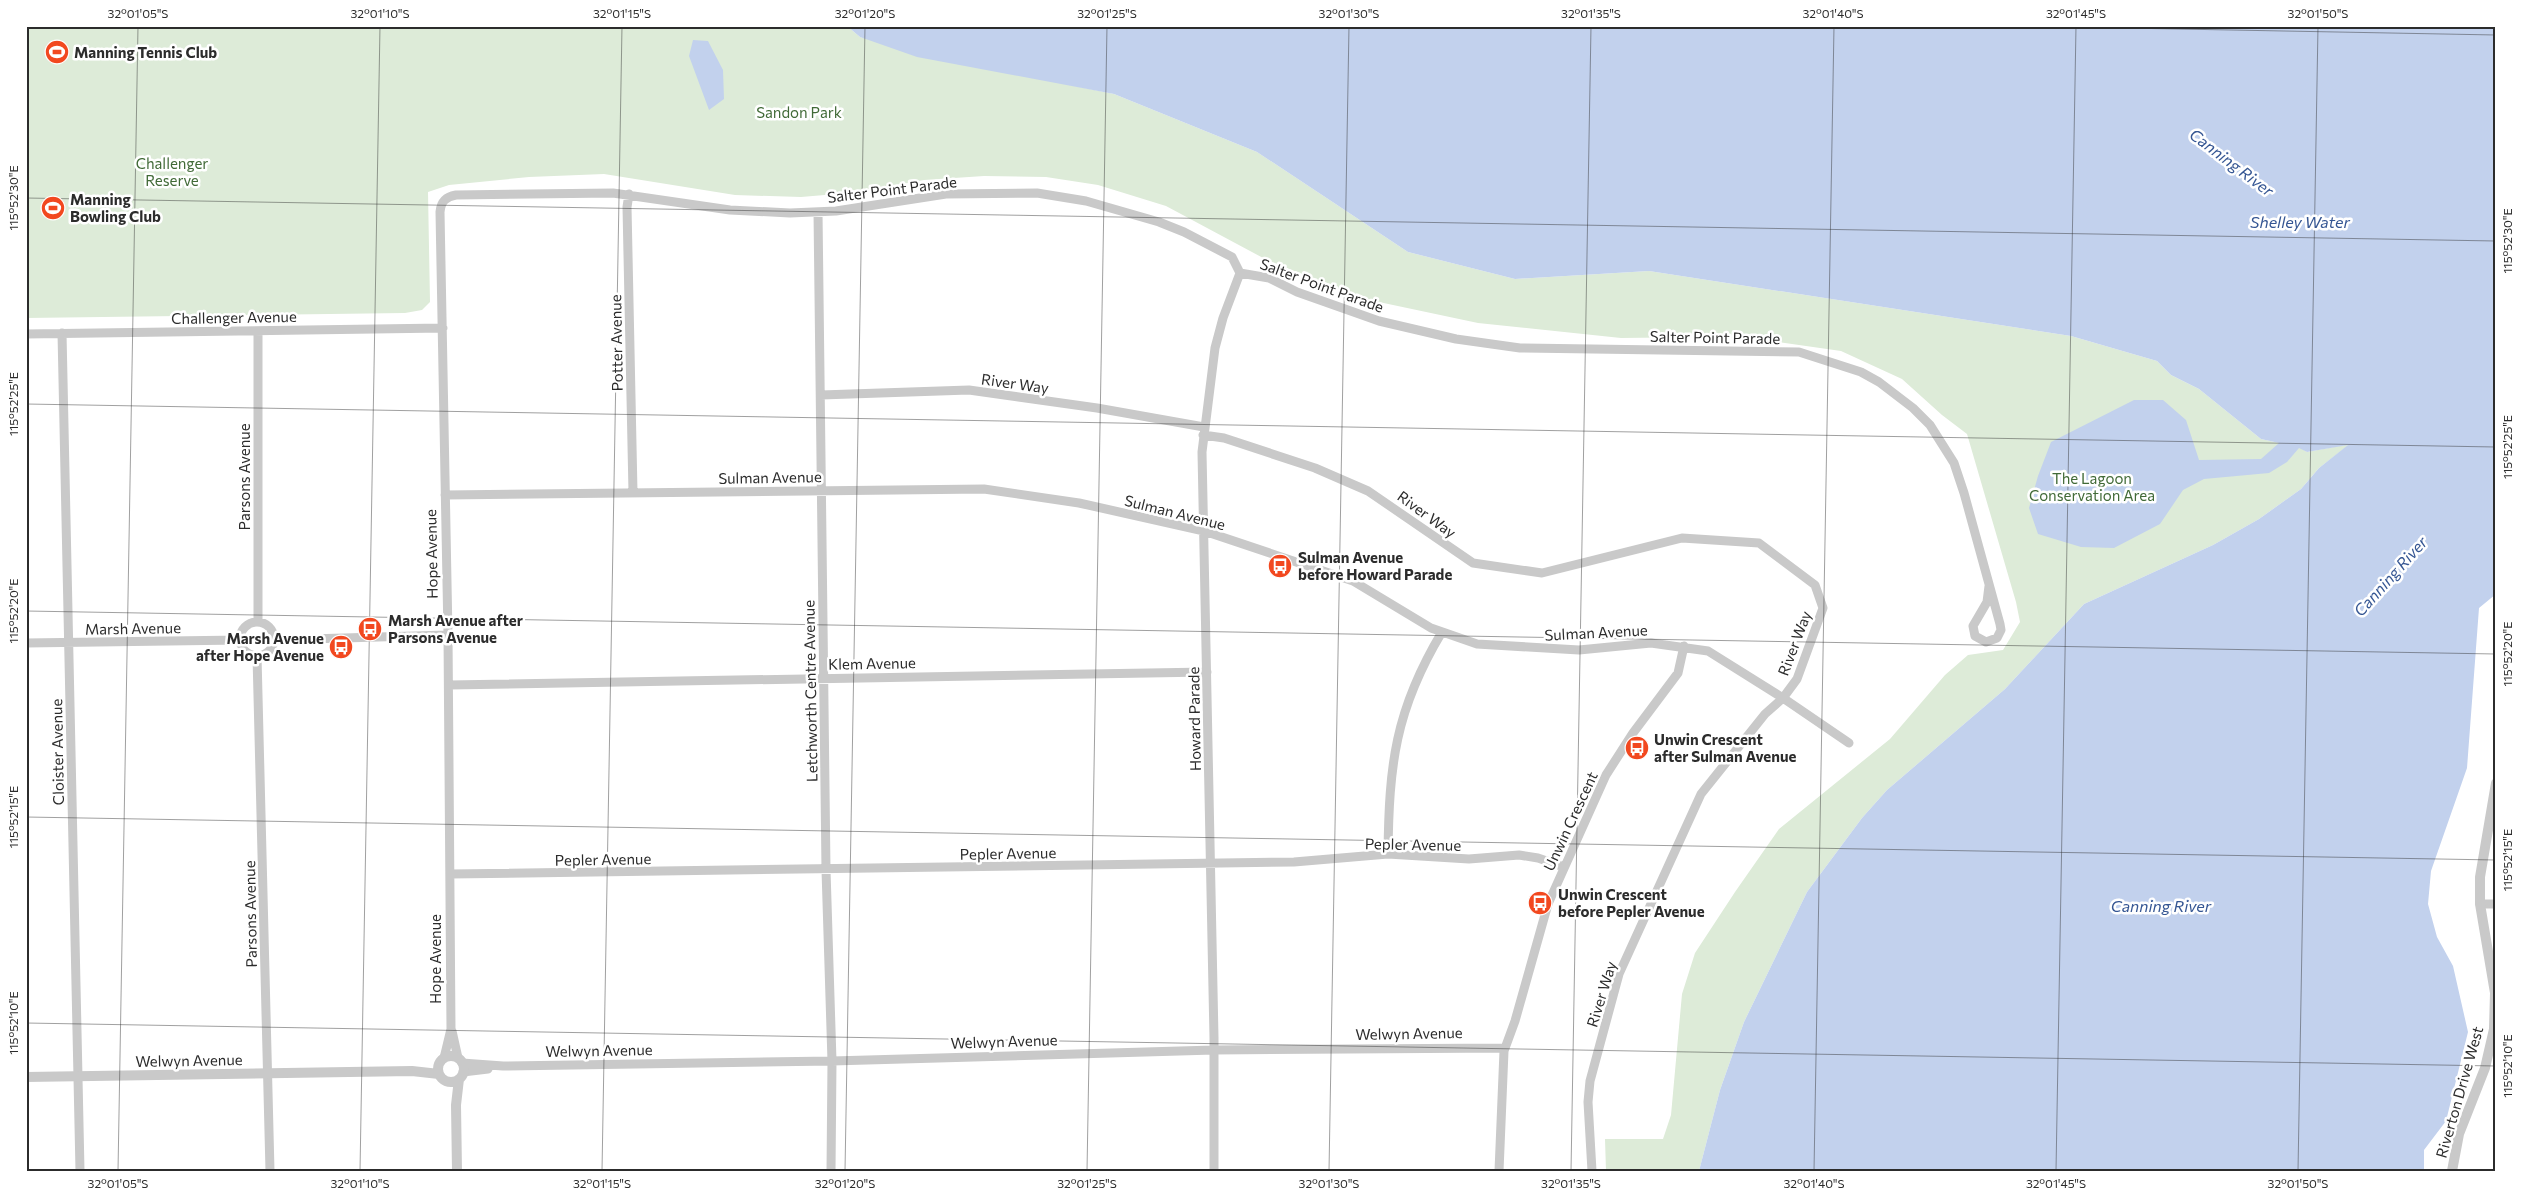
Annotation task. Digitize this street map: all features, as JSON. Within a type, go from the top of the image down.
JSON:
[{"type":"street","name":"Salter Point Parade","points":[[443,200],[456,195],[629,194],[730,210],[818,212],[946,194],[1009,192],[1060,196],[1125,210],[1184,232],[1232,257],[1240,272],[1269,278],[1297,292],[1379,321],[1456,339],[1520,348],[1798,352],[1861,372],[1879,382],[1913,408],[1930,425],[1954,463],[1990,586],[2001,630],[1997,638],[1986,642],[1975,636],[1973,626],[1987,602],[1990,586]]},
{"type":"street","name":"Potter Avenue","points":[[629,194],[633,492]]},
{"type":"street","name":"Hope Avenue","points":[[443,200],[440,212],[448,636],[451,1029],[460,1068],[456,1105],[457,1171]]},
{"type":"street","name":"Letchworth Centre Avenue","points":[[818,212],[826,870],[832,1061],[831,1171]]},
{"type":"street","name":"Howard Parade","points":[[1214,1171],[1214,1050],[1209,863],[1203,431],[1217,341],[1240,272]]},
{"type":"street","name":"Challenger Avenue","points":[[26,334],[443,328]]},
{"type":"street","name":"Parsons Avenue","points":[[258,331],[258,622]]},
{"type":"street","name":"Cloister Avenue","points":[[62,333],[80,1171]]},
{"type":"street","name":"River Way","points":[[821,396],[969,390],[1097,408],[1203,431],[1315,468],[1368,491],[1391,505],[1461,556],[1479,564],[1542,572],[1682,538],[1759,543],[1813,582],[1823,606],[1797,679],[1783,698],[1765,714],[1701,794],[1619,974],[1590,1081],[1588,1102],[1592,1171]]},
{"type":"street","name":"Sulman Avenue","points":[[445,496],[633,492],[984,489],[1079,503],[1204,531],[1353,580],[1431,628],[1478,644],[1579,650],[1641,643],[1684,646],[1717,655],[1849,743]]},
{"type":"street","points":[[258,622],[271,630],[274,640],[266,653],[257,656],[248,653],[241,640],[247,626],[258,622]]},
{"type":"street","points":[[1388,854],[1389,792],[1403,715],[1425,660],[1442,632]]},
{"type":"street","points":[[274,640],[448,636]]},
{"type":"street","name":"Marsh Avenue","points":[[26,643],[241,640]]},
{"type":"street","name":"Unwin Crescent","points":[[1499,1171],[1505,1048],[1515,1021],[1548,904],[1606,775],[1633,733],[1678,673],[1684,646]]},
{"type":"street","name":"Parsons Avenue","points":[[257,656],[270,1171]]},
{"type":"street","name":"Klem Avenue","points":[[448,685],[824,677],[1207,672]]},
{"type":"street","name":"Riverton Drive West","points":[[2452,1171],[2460,1134],[2485,1068],[2494,1029],[2494,993],[2480,904],[2480,876],[2496,783]]},
{"type":"street","name":"Pepler Avenue","points":[[450,874],[1294,862],[1388,854],[1469,859],[1528,856],[1564,867]]},
{"type":"street","points":[[2480,904],[2496,904]]},
{"type":"street","name":"Hope Avenue","points":[[442,1060],[451,1029]]},
{"type":"street","name":"Welwyn Avenue","points":[[447,1081],[460,1068],[503,1066],[832,1061],[1214,1050],[1505,1048]]},
{"type":"street","name":"Welwyn Avenue","points":[[412,1071],[451,1056],[460,1068]]},
{"type":"street","points":[[442,1060],[439,1074],[447,1081]]},
{"type":"street","name":"Welwyn Avenue","points":[[26,1078],[412,1071],[439,1074]]},
{"type":"street","name":"Hope Avenue","points":[[447,1081],[456,1105]]},
{"type":"green space","points":[[26,26],[847,26],[860,37],[1031,77],[1114,94],[1257,152],[1408,252],[1515,279],[1649,271],[2071,336],[2157,361],[2171,375],[2199,389],[2261,439],[2299,447],[2307,452],[2350,444],[2319,468],[2301,489],[2259,519],[2213,545],[2084,604],[2005,689],[1887,790],[1862,818],[1807,892],[1744,1022],[1720,1090],[1699,1171],[1606,1171],[1605,1139],[1663,1139],[1671,1115],[1682,994],[1695,953],[1779,829],[1890,739],[1945,675],[1968,655],[2003,650],[2020,622],[2016,602],[1967,434],[1942,415],[1902,379],[1841,351],[1764,340],[1707,337],[1621,338],[1478,323],[1360,298],[1265,259],[1166,206],[1098,185],[1046,177],[984,176],[924,180],[860,192],[801,197],[735,195],[604,174],[529,177],[449,185],[428,192],[430,302],[422,310],[405,313],[26,318]]},
{"type":"water","points":[[847,26],[2496,26],[2496,594],[2479,608],[2467,768],[2431,871],[2428,904],[2437,937],[2453,966],[2468,1032],[2446,1121],[2424,1150],[2424,1171],[1699,1171],[1720,1090],[1744,1022],[1807,892],[1862,818],[1887,790],[2005,689],[2084,604],[2213,545],[2259,519],[2301,489],[2319,468],[2348,445],[2307,452],[2299,448],[2287,462],[2269,473],[2204,479],[2183,490],[2160,524],[2114,548],[2081,547],[2038,534],[2029,508],[2038,476],[2051,442],[2134,400],[2163,400],[2186,420],[2199,460],[2261,459],[2279,443],[2261,439],[2199,389],[2171,375],[2157,361],[2071,336],[1649,271],[1515,279],[1408,252],[1257,152],[1114,94],[917,57],[860,37]]},
{"type":"water","points":[[693,40],[708,41],[723,70],[724,99],[709,110],[689,56]]},
{"type":"place","name":"Manning Tennis Club","points":[[57,52]]},
{"type":"place","name":"Manning Bowling Club","points":[[53,208]]},
{"type":"place","name":"Sulman Avenue before Howard Parade","points":[[1280,566]]},
{"type":"place","name":"Marsh Avenue after Parsons Avenue","points":[[370,629]]},
{"type":"place","name":"Marsh Avenue after Hope Avenue","points":[[341,647]]},
{"type":"place","name":"Unwin Crescent after Sulman Avenue","points":[[1637,748]]},
{"type":"place","name":"Unwin Crescent before Pepler Avenue","points":[[1540,903]]},
{"type":"park label","name":"Sandon Park","points":[[799,112]]},
{"type":"park label","name":"Challenger Reserve","points":[[172,172]]},
{"type":"park label","name":"The Lagoon Conservation Area","points":[[2092,486]]},
{"type":"water label","name":"Canning River","points":[[2232,162]]},
{"type":"water label","name":"Shelley Water","points":[[2300,221]]},
{"type":"water label","name":"Canning River","points":[[2390,576]]},
{"type":"water label","name":"Canning River","points":[[2161,905]]}]
